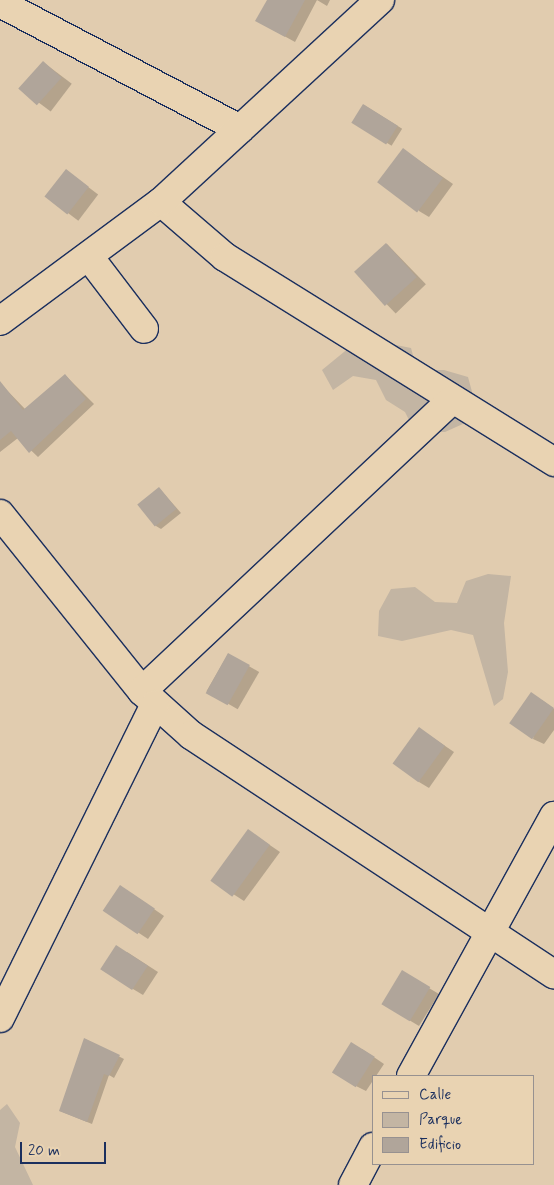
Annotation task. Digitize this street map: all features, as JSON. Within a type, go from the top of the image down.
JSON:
[{"type":"street","points":[[0,321],[90,258],[161,202],[380,0]]},
{"type":"street","points":[[0,3],[240,129]]},
{"type":"street","points":[[161,202],[225,257],[554,462]]},
{"type":"street","points":[[90,258],[144,329]]},
{"type":"street","points":[[0,1018],[149,698],[452,400]]},
{"type":"street","points":[[0,514],[149,698],[191,735],[554,974]]},
{"type":"street","points":[[412,1075],[488,931],[554,816]]},
{"type":"street","points":[[353,1185],[372,1150]]},
{"type":"green space","points":[[361,338],[411,348],[417,370],[444,370],[468,377],[474,399],[465,423],[445,432],[415,432],[405,412],[386,400],[376,380],[353,376],[333,390],[322,370]]},
{"type":"green space","points":[[488,574],[511,576],[504,623],[508,672],[503,699],[494,706],[473,635],[451,630],[402,641],[378,636],[379,611],[391,589],[415,587],[435,602],[457,603],[466,581]]},
{"type":"green space","points":[[7,1104],[20,1123],[15,1147],[33,1185],[0,1185],[0,1110]]},
{"type":"building","points":[[267,0],[305,0],[285,37],[255,21]]},
{"type":"building","points":[[43,61],[62,78],[37,105],[18,88]]},
{"type":"building","points":[[363,104],[398,126],[386,144],[351,123]]},
{"type":"building","points":[[403,148],[443,178],[417,212],[377,182]]},
{"type":"building","points":[[66,169],[89,187],[67,214],[44,197]]},
{"type":"building","points":[[386,243],[417,277],[385,306],[354,272]]},
{"type":"building","points":[[65,374],[86,399],[29,453],[11,431],[0,440],[0,381],[23,410]]},
{"type":"building","points":[[159,487],[177,509],[155,526],[137,505]]},
{"type":"building","points":[[228,653],[250,665],[228,705],[206,693]]},
{"type":"building","points":[[531,692],[554,708],[532,739],[509,723]]},
{"type":"building","points":[[419,727],[445,746],[418,782],[393,763]]},
{"type":"building","points":[[248,829],[270,845],[232,897],[210,881]]},
{"type":"building","points":[[120,885],[155,908],[137,934],[103,911]]},
{"type":"building","points":[[116,945],[148,966],[132,990],[100,969]]},
{"type":"building","points":[[402,970],[430,987],[410,1021],[381,1004]]},
{"type":"building","points":[[84,1038],[120,1055],[109,1076],[104,1074],[87,1122],[59,1111]]},
{"type":"building","points":[[351,1042],[375,1057],[356,1087],[332,1073]]}]
